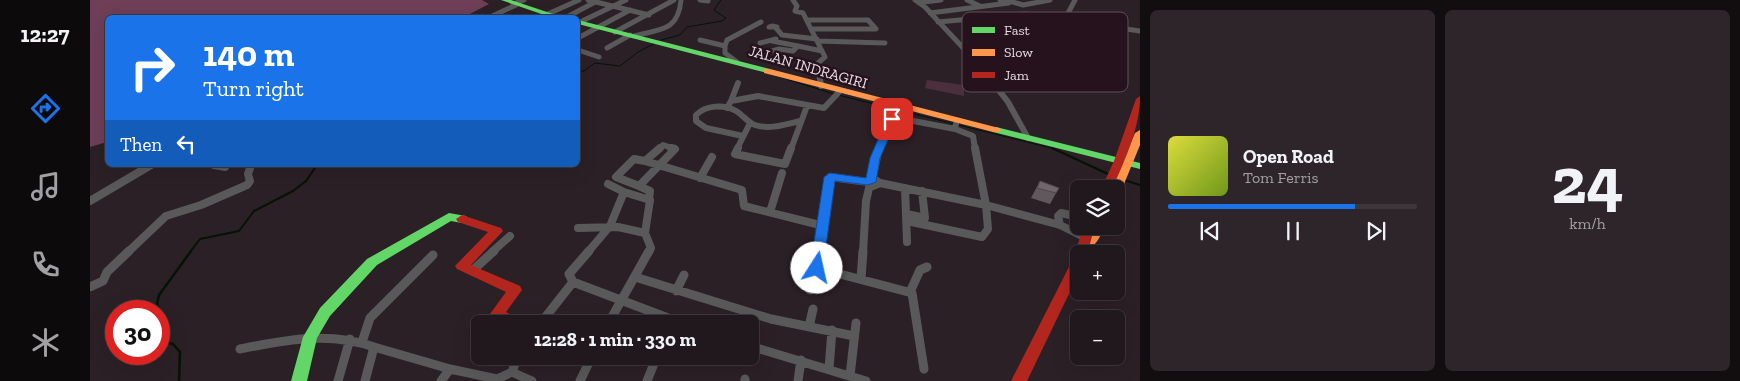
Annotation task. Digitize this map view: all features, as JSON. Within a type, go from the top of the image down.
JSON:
[{"type":"street","points":[[545,15],[579,0]]},
{"type":"street","points":[[588,0],[649,15]]},
{"type":"street","points":[[580,21],[626,0]]},
{"type":"street","points":[[615,32],[674,0]]},
{"type":"street","points":[[607,48],[632,36],[660,31],[677,22],[681,13],[681,0]]},
{"type":"street","points":[[700,0],[708,1]]},
{"type":"street","points":[[793,0],[797,7],[795,11],[803,13],[825,57],[818,64],[821,86]]},
{"type":"street","points":[[917,0],[923,2],[941,0]]},
{"type":"street","points":[[917,0],[962,49]]},
{"type":"street","points":[[967,0],[982,7]]},
{"type":"street","points":[[930,13],[1004,3],[1020,6],[1050,0]]},
{"type":"street","points":[[1070,12],[1075,0]]},
{"type":"street","points":[[570,15],[598,1]]},
{"type":"street","points":[[493,15],[515,2],[541,15]]},
{"type":"street","points":[[1004,3],[1020,12]]},
{"type":"street","points":[[1020,6],[1029,12]]},
{"type":"street","points":[[580,37],[630,10]]},
{"type":"street","points":[[807,20],[866,20],[876,29],[812,29]]},
{"type":"street","points":[[938,22],[962,20]]},
{"type":"street","points":[[737,62],[724,52],[727,40],[761,22]]},
{"type":"street","points":[[781,22],[775,27],[780,34],[818,40],[885,43]]},
{"type":"street","name":"JALAN INDRAGIRI","points":[[580,23],[737,62],[821,86],[838,93],[955,125],[1028,138],[1140,166]]},
{"type":"street","points":[[772,41],[785,35]]},
{"type":"street","points":[[700,40],[725,46]]},
{"type":"street","points":[[760,42],[772,41],[822,51]]},
{"type":"street","points":[[761,54],[779,49],[793,51],[798,46]]},
{"type":"street","points":[[580,51],[599,57]]},
{"type":"street","points":[[726,108],[738,83]]},
{"type":"street","points":[[1001,92],[1019,116],[1028,138]]},
{"type":"street","points":[[731,101],[758,96],[824,108],[838,93]]},
{"type":"street","points":[[1116,179],[1123,162],[1140,99]]},
{"type":"street","points":[[750,123],[735,154],[776,161],[782,165],[788,163],[807,106]]},
{"type":"street","points":[[743,136],[706,128],[696,121],[696,115],[702,109],[714,107],[726,108],[737,112],[750,123],[772,127],[801,121]]},
{"type":"street","points":[[861,279],[866,201],[875,158],[892,119],[955,125],[972,136],[986,205],[988,231],[982,237],[907,218]]},
{"type":"street","points":[[1123,162],[1140,134]]},
{"type":"street","points":[[640,186],[675,148],[663,145],[646,161]]},
{"type":"street","points":[[700,178],[712,157]]},
{"type":"street","points":[[613,315],[651,248],[645,233],[650,191],[616,176],[634,159],[742,190],[744,193],[742,205],[824,226]]},
{"type":"street","points":[[90,201],[148,167]]},
{"type":"street","points":[[90,287],[103,281],[106,272],[166,216],[201,205],[247,185],[250,181],[248,174],[250,167]]},
{"type":"street","points":[[770,212],[782,173]]},
{"type":"street","points":[[810,290],[817,268],[830,177],[870,182],[877,186],[880,183],[922,191],[1059,223]]},
{"type":"street","points":[[608,184],[624,192],[649,199]]},
{"type":"street","points":[[905,188],[907,242]]},
{"type":"street","points":[[907,218],[925,218],[922,191]]},
{"type":"street","points":[[624,192],[610,226],[572,270],[570,277],[573,282],[621,299],[657,315]]},
{"type":"street","points":[[1059,223],[1058,214],[1070,215]]},
{"type":"street","points":[[299,381],[310,337],[325,312],[372,262],[449,217],[457,217],[497,231],[462,266],[515,290],[497,314],[499,315]]},
{"type":"street","points":[[1048,218],[1059,223],[1085,241],[1092,240],[1094,235]]},
{"type":"street","points":[[578,228],[610,226],[645,233]]},
{"type":"street","points":[[472,271],[510,236]]},
{"type":"street","points":[[362,342],[370,318],[433,255]]},
{"type":"street","points":[[924,369],[910,292],[920,270],[927,267]]},
{"type":"street","points":[[817,268],[910,292]]},
{"type":"street","points":[[676,291],[684,275]]},
{"type":"street","points":[[635,277],[788,324],[832,330],[854,336]]},
{"type":"street","points":[[1019,381],[1070,277]]},
{"type":"street","points":[[547,315],[573,282]]},
{"type":"street","points":[[809,327],[813,309]]},
{"type":"street","points":[[850,376],[856,323]]},
{"type":"street","points":[[829,369],[832,330]]},
{"type":"street","points":[[240,349],[310,337],[350,339],[450,369],[496,380],[512,372],[515,365]]},
{"type":"street","points":[[338,381],[350,339]]},
{"type":"street","points":[[365,381],[374,347]]},
{"type":"street","points":[[759,348],[866,381]]},
{"type":"street","points":[[798,381],[801,360]]},
{"type":"street","points":[[580,381],[588,365]]},
{"type":"street","points":[[647,381],[653,365]]},
{"type":"street","points":[[441,381],[450,369]]},
{"type":"street","points":[[512,372],[532,381]]},
{"type":"shaded area","points":[[90,0],[482,0],[489,4],[468,15],[105,15],[105,143],[90,147]]},
{"type":"shaded area","points":[[927,80],[962,85],[964,96],[925,88]]},
{"type":"building","points":[[1040,181],[1059,188],[1056,193],[1037,188]]},
{"type":"waterway","points":[[661,40],[680,35],[687,27],[722,21],[726,18],[714,10],[721,0]]},
{"type":"waterway","points":[[580,71],[584,71],[595,63],[620,66],[638,52],[657,42]]},
{"type":"waterway","points":[[757,70],[834,94]]},
{"type":"waterway","points":[[838,95],[1053,149]]},
{"type":"waterway","points":[[1053,149],[1108,174]]},
{"type":"waterway","points":[[190,252],[200,239],[239,231],[254,211],[293,191],[306,181],[316,167]]},
{"type":"waterway","points":[[1125,180],[1140,185]]},
{"type":"waterway","points":[[158,300],[159,295],[191,251]]},
{"type":"waterway","points":[[170,343],[180,352],[179,381]]},
{"type":"traffic: fast","points":[[504,0],[552,15]]},
{"type":"traffic: fast","points":[[580,23],[767,71]]},
{"type":"traffic: fast","points":[[996,130],[1140,166]]},
{"type":"traffic: fast","points":[[299,381],[310,337],[325,312],[372,262],[449,217],[462,219]]},
{"type":"traffic: slow","points":[[767,71],[996,130]]},
{"type":"traffic: slow","points":[[1120,180],[1140,133]]},
{"type":"traffic: slow","points":[[1085,245],[1092,240],[1094,235]]},
{"type":"traffic: jam","points":[[1110,180],[1119,161],[1140,99]]},
{"type":"traffic: jam","points":[[462,219],[497,231],[462,266],[515,290],[497,314],[499,315]]},
{"type":"traffic: jam","points":[[1084,245],[1086,235]]},
{"type":"traffic: jam","points":[[1019,381],[1070,277]]},
{"type":"route","points":[[817,268],[830,177],[868,182],[872,179],[875,158],[892,119]]}]
